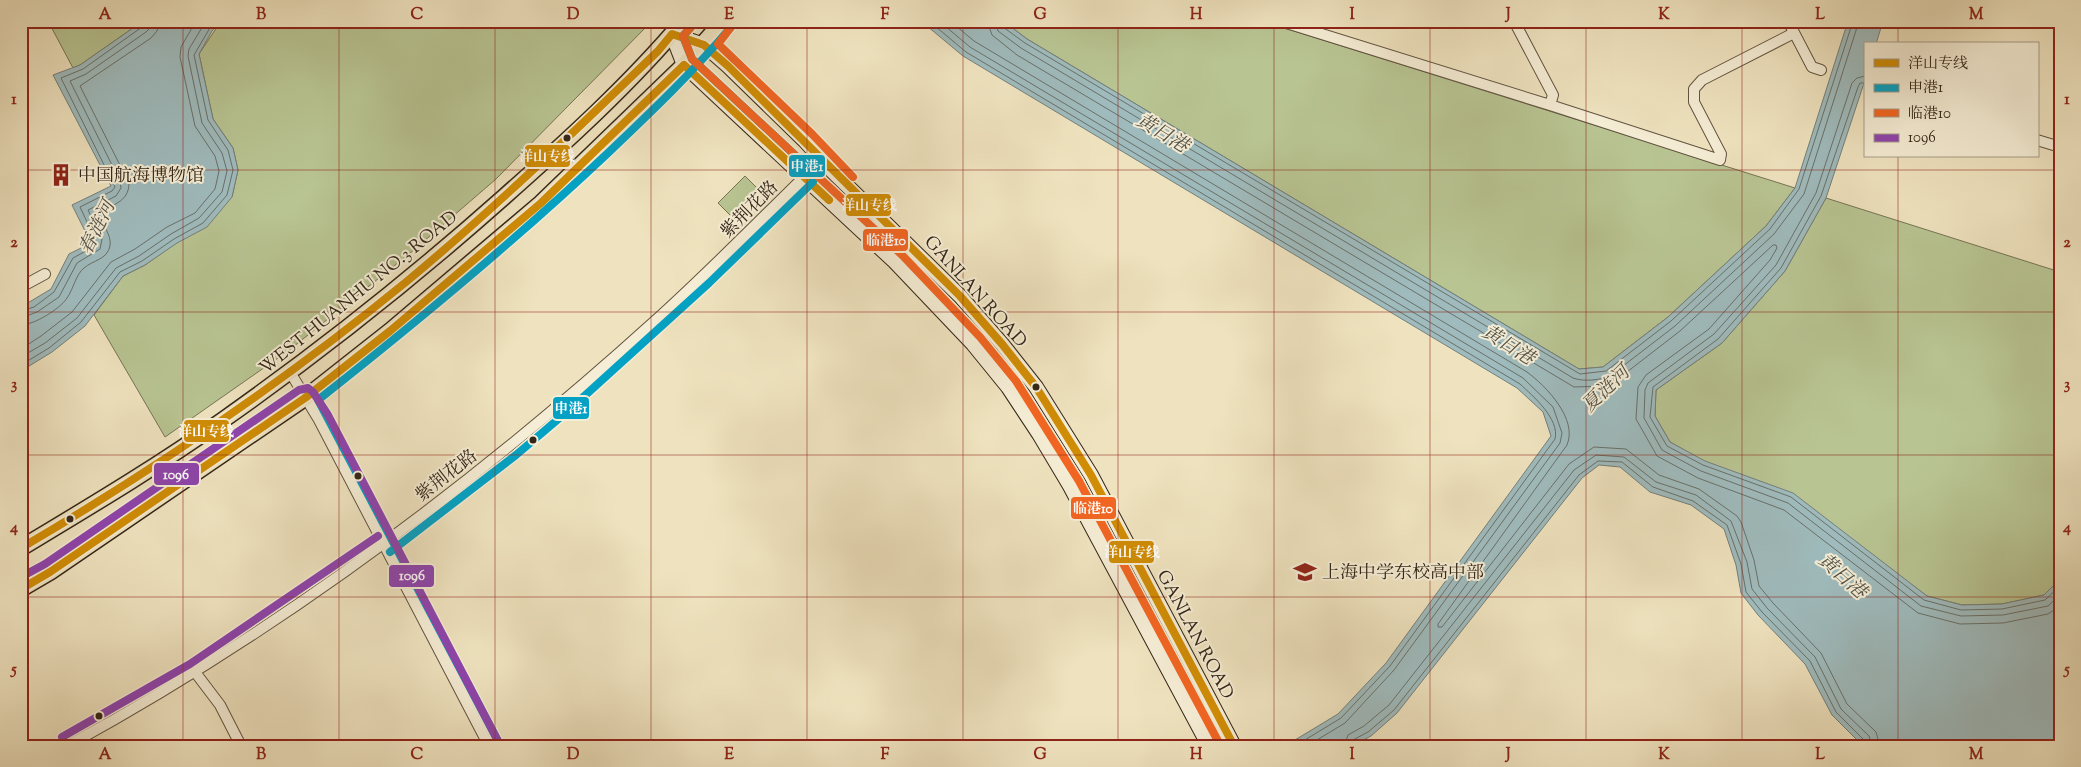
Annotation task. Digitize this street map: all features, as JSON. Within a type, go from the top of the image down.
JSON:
[{"type":"main road","name":"WEST HUANHU NO.3 ROAD","points":[[21,548],[141,475],[222,422],[290,372],[433,259],[550,156],[658,51],[683,21]]},
{"type":"main road","points":[[21,589],[58,567],[305,398],[390,331],[534,209],[684,65],[724,21]]},
{"type":"main road","name":"GANLAN ROAD","points":[[672,34],[704,44],[805,141],[833,172],[960,296],[1036,387],[1091,475],[1234,746]]},
{"type":"main road","points":[[672,34],[684,65],[895,262],[942,309],[1008,387],[1040,434],[1070,486],[1209,746]]},
{"type":"street","points":[[1280,21],[1720,160],[1721,154],[1694,102],[1694,90],[1702,80],[1794,32]]},
{"type":"street","points":[[1788,21],[1812,67],[1821,70]]},
{"type":"street","points":[[1518,23],[1553,95],[1550,105]]},
{"type":"street","points":[[2038,140],[2060,147]]},
{"type":"street","name":"紫荆花路","points":[[67,746],[195,672],[384,544],[496,458],[656,320],[804,177]]},
{"type":"street","points":[[21,286],[45,274]]},
{"type":"street","points":[[290,372],[319,420],[489,746]]},
{"type":"street","points":[[195,672],[220,705],[241,746]]},
{"type":"green space","points":[[48,21],[143,21],[73,68]]},
{"type":"green space","points":[[221,21],[652,21],[496,179],[409,254],[288,351],[165,437],[94,315],[123,276],[145,265],[176,243],[232,197],[238,170],[233,148],[213,119],[199,54]]},
{"type":"green space","points":[[1003,21],[1262,21],[1795,188],[1766,226],[1668,317],[1603,367],[1579,369],[1027,39]]},
{"type":"green space","points":[[745,176],[759,190],[733,218],[718,203]]},
{"type":"green space","points":[[1826,198],[2060,272],[2060,579],[2044,595],[2002,604],[1962,605],[1927,596],[1881,562],[1670,442],[1655,416],[1656,390],[1722,343],[1785,271]]},
{"type":"water","name":"春涟河","points":[[143,21],[221,21],[212,31],[199,54],[213,119],[233,148],[238,170],[232,197],[207,227],[177,243],[145,265],[123,276],[85,326],[52,352],[21,371],[21,307],[51,289],[69,254],[91,243],[72,205],[111,186],[53,75],[80,65]]},
{"type":"water","points":[[921,21],[1003,21],[1027,39],[1579,369],[1603,367],[1668,317],[1766,226],[1795,188],[1848,21],[1883,21],[1877,42],[1864,42],[1864,83],[1826,198],[1785,271],[1722,343],[1656,390],[1655,416],[1670,442],[1705,461],[1793,493],[1927,596],[1962,605],[2002,604],[2044,595],[2060,579],[2060,746],[1863,746],[1832,715],[1805,664],[1758,615],[1741,593],[1736,565],[1724,529],[1691,505],[1650,492],[1620,467],[1599,465],[1582,478],[1397,713],[1371,736],[1352,746],[1285,746],[1338,714],[1386,663],[1551,436],[1543,412],[1517,388],[963,56]]},
{"type":"water","points":[[796,741],[817,746],[775,746]]},
{"type":"transit line","name":"申港1","points":[[390,552],[516,455],[569,410],[709,283],[813,182],[814,175],[811,170],[692,59],[683,36],[691,27]]},
{"type":"transit line","name":"临港10","points":[[691,27],[683,36],[692,59],[902,255],[980,337],[1016,381],[1079,481],[1218,741]]},
{"type":"transit line","name":"申港1","points":[[498,741],[318,400],[466,279],[574,185],[702,60],[731,27]]},
{"type":"transit line","name":"临港10","points":[[731,27],[718,44],[812,134],[853,177]]},
{"type":"transit line","name":"洋山专线","points":[[21,548],[121,487],[219,422],[267,389],[360,319],[503,198],[658,51],[672,34],[704,45],[728,66],[960,296],[1036,387],[1091,475],[1234,746]]},
{"type":"transit line","name":"洋山专线","points":[[21,589],[50,572],[305,398],[390,331],[541,203],[684,65],[829,200]]},
{"type":"transit line","name":"1096","points":[[21,577],[45,564],[299,390],[308,388],[313,392],[328,415],[498,741]]},
{"type":"transit line","name":"1096","points":[[62,737],[190,664],[378,536]]},
{"type":"place","name":"中国航海博物馆","points":[[61,175]]},
{"type":"place","name":"上海中学东校高中部","points":[[1305,572]]},
{"type":"water label","name":"黄日港","points":[[1163,132]]},
{"type":"water label","name":"黄日港","points":[[1509,344]]},
{"type":"water label","name":"夏涟河","points":[[1605,388]]},
{"type":"water label","name":"黄日港","points":[[1843,575]]}]
